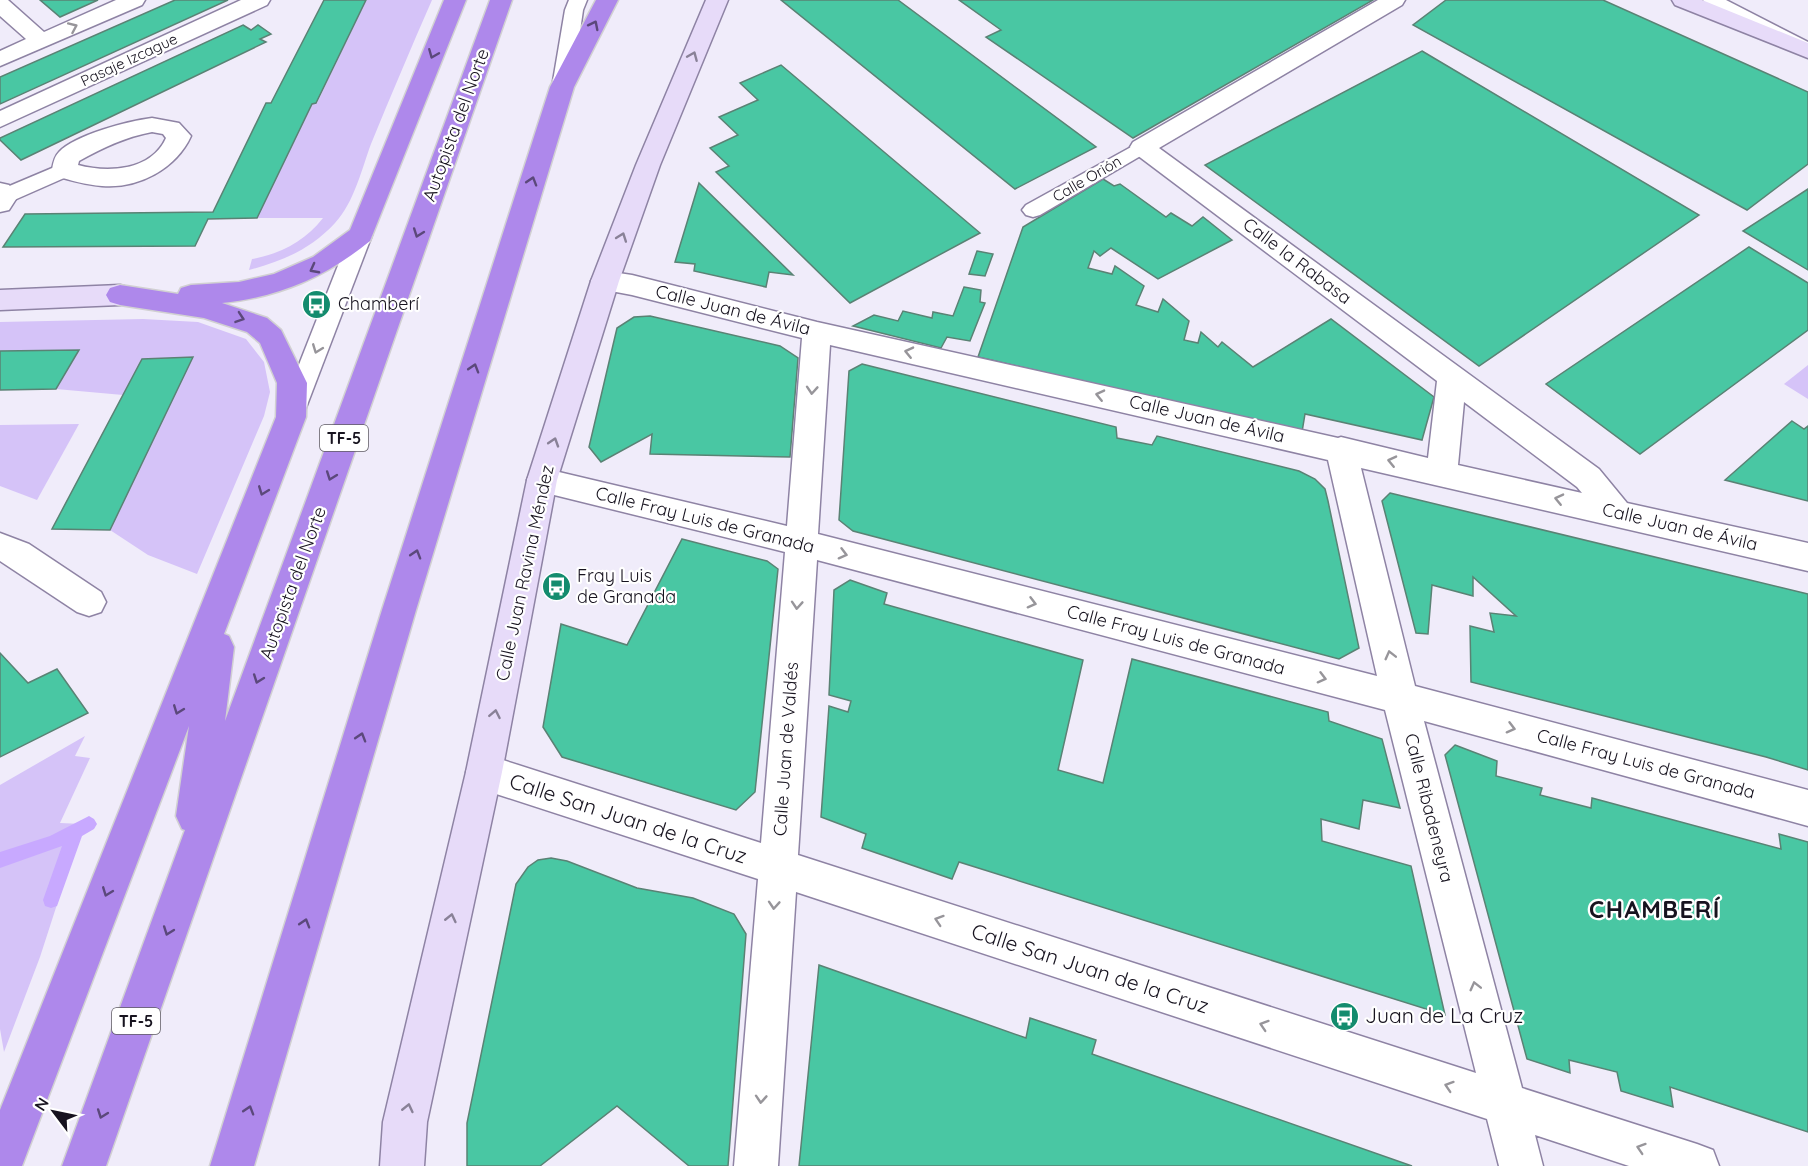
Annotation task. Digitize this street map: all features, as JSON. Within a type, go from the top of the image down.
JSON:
[{"type":"highway","points":[[120,295],[194,295],[261,290],[294,279],[319,266],[361,236],[455,0]]},
{"type":"highway","name":"Autopista del Norte","points":[[84,1166],[501,0]]},
{"type":"highway","points":[[232,1166],[403,598],[562,87],[607,0]]},
{"type":"highway","points":[[0,1166],[223,597],[291,417],[292,383],[271,337],[257,325],[206,308],[120,295]]},
{"type":"highway","points":[[188,876],[223,597]]},
{"type":"street","points":[[0,59],[134,0]]},
{"type":"street","name":"Pasaje Izcague","points":[[0,120],[259,0]]},
{"type":"street","name":"Calle Juan Ravina Méndez","points":[[402,1166],[405,1122],[484,772],[542,480],[605,281],[648,165],[717,0]]},
{"type":"street","points":[[1142,147],[1395,0]]},
{"type":"street","points":[[1683,0],[1808,50]]},
{"type":"street","points":[[0,4],[41,40]]},
{"type":"street","name":"Calle la Rabasa","points":[[1142,147],[1588,478],[1616,512]]},
{"type":"street","name":"Calle Juan de Ávila","points":[[605,281],[632,285],[817,332],[1341,449],[1808,557]]},
{"type":"street","points":[[0,300],[120,295]]},
{"type":"street","name":"Calle Juan de Valdés","points":[[756,1166],[817,332]]},
{"type":"street","points":[[1442,472],[1452,376]]},
{"type":"street","name":"Calle Ribadeneyra","points":[[1341,449],[1401,698],[1521,1166]]},
{"type":"street","name":"Calle Fray Luis de Granada","points":[[542,480],[802,543],[1401,698],[1808,808]]},
{"type":"street","points":[[0,547],[18,554],[89,602]]},
{"type":"street","name":"Calle San Juan de la Cruz","points":[[484,772],[1696,1166]]},
{"type":"lane","points":[[562,87],[574,10],[578,0]]},
{"type":"lane","points":[[1712,0],[1808,50]]},
{"type":"lane","name":"Calle Orión","points":[[1033,210],[1142,147]]},
{"type":"lane","points":[[2,197],[64,170]]},
{"type":"lane","points":[[291,417],[361,236]]},
{"type":"shaded area","points":[[366,0],[432,0],[371,144],[352,196],[342,215],[326,232],[296,253],[249,270],[252,259],[273,254],[292,245],[323,218],[257,218],[312,104],[317,103]]},
{"type":"shaded area","points":[[143,319],[198,322],[246,339],[264,362],[270,392],[264,416],[197,574],[148,555],[110,530],[192,358],[147,358],[123,395],[56,389],[79,351],[0,351],[0,322]]},
{"type":"shaded area","points":[[1808,365],[1808,399],[1784,384]]},
{"type":"shaded area","points":[[79,424],[37,500],[0,486],[0,425]]},
{"type":"shaded area","points":[[85,736],[75,756],[90,758],[60,823],[83,824],[40,957],[4,1052],[0,1029],[0,785]]},
{"type":"building","points":[[40,0],[98,0],[60,17]]},
{"type":"building","points":[[175,0],[228,0],[0,104],[0,77]]},
{"type":"building","points":[[324,0],[366,0],[257,218],[208,219],[195,246],[3,247],[25,214],[213,212],[266,103],[271,103]]},
{"type":"building","points":[[781,0],[898,0],[1096,147],[1015,189]]},
{"type":"building","points":[[959,0],[1373,0],[1133,138],[986,37],[1001,30]]},
{"type":"building","points":[[1446,0],[1603,0],[1808,92],[1808,164],[1747,210],[1413,25]]},
{"type":"building","points":[[243,25],[251,30],[258,25],[271,34],[260,39],[266,42],[21,160],[0,140],[0,138]]},
{"type":"building","points":[[1422,51],[1699,215],[1479,366],[1205,165]]},
{"type":"building","points":[[781,65],[980,233],[850,303],[716,172],[729,166],[710,148],[738,135],[719,117],[758,100],[740,83]]},
{"type":"building","points":[[1103,179],[1114,186],[1120,184],[1166,217],[1171,213],[1192,226],[1203,217],[1232,240],[1158,279],[1111,248],[1100,256],[1094,251],[1088,268],[1112,274],[1115,266],[1144,286],[1136,305],[1158,312],[1163,299],[1189,321],[1184,340],[1198,343],[1201,332],[1218,347],[1222,342],[1253,367],[1331,319],[1434,397],[1422,440],[1305,414],[1302,432],[978,357],[1023,227]]},
{"type":"building","points":[[699,183],[793,275],[769,272],[766,287],[694,271],[695,264],[675,262]]},
{"type":"building","points":[[1808,189],[1808,270],[1743,231]]},
{"type":"building","points":[[1749,247],[1808,283],[1808,330],[1640,454],[1546,384]]},
{"type":"building","points":[[977,251],[993,254],[985,276],[969,274]]},
{"type":"building","points":[[964,287],[981,290],[980,302],[985,303],[970,341],[947,337],[941,348],[853,326],[874,315],[898,321],[903,311],[932,318],[933,312],[953,316]]},
{"type":"building","points":[[650,316],[780,346],[798,358],[790,457],[650,454],[652,434],[601,462],[589,447],[617,328],[634,317]]},
{"type":"building","points":[[79,350],[56,389],[0,390],[0,351]]},
{"type":"building","points":[[193,357],[110,530],[52,529],[142,359]]},
{"type":"building","points":[[862,364],[1116,427],[1117,438],[1152,445],[1157,436],[1299,471],[1315,479],[1325,489],[1359,648],[1339,659],[853,531],[839,520],[849,371]]},
{"type":"building","points":[[1792,421],[1804,429],[1808,426],[1808,501],[1725,480]]},
{"type":"building","points":[[1390,493],[1808,594],[1808,770],[1766,757],[1471,682],[1470,626],[1494,632],[1490,613],[1516,616],[1473,577],[1473,596],[1432,585],[1428,634],[1416,633],[1382,501]]},
{"type":"building","points":[[682,539],[767,561],[778,569],[755,792],[736,810],[562,757],[543,727],[561,624],[627,645]]},
{"type":"building","points":[[850,580],[887,593],[884,604],[1083,660],[1058,770],[1103,783],[1132,659],[1328,712],[1329,721],[1382,739],[1400,808],[1363,800],[1359,829],[1321,819],[1322,841],[1411,866],[1445,1015],[959,862],[952,879],[862,848],[866,834],[821,817],[829,706],[848,712],[851,701],[829,695],[834,590]]},
{"type":"building","points":[[0,653],[28,683],[57,669],[88,713],[0,757]]},
{"type":"building","points":[[1455,745],[1497,761],[1496,776],[1542,788],[1540,795],[1591,808],[1592,798],[1781,849],[1779,834],[1808,842],[1808,1132],[1670,1087],[1673,1107],[1621,1091],[1617,1072],[1569,1060],[1570,1073],[1527,1059],[1445,755]]},
{"type":"building","points":[[551,858],[567,861],[637,888],[693,898],[734,914],[746,934],[728,1166],[689,1166],[617,1106],[540,1166],[467,1166],[467,1123],[516,884],[528,867],[538,860]]},
{"type":"building","points":[[819,965],[1026,1038],[1030,1018],[1096,1040],[1092,1054],[1412,1166],[799,1166]]},
{"type":"waterway","points":[[0,860],[53,843],[89,824]]},
{"type":"waterway","points":[[51,900],[75,833]]},
{"type":"place","name":"Chamberí","points":[[317,304]]},
{"type":"place","name":"Fray Luis de Granada","points":[[556,586]]},
{"type":"place","name":"Juan de La Cruz","points":[[1344,1016]]},
{"type":"district","name":"CHAMBERÍ","points":[[1655,910]]}]
